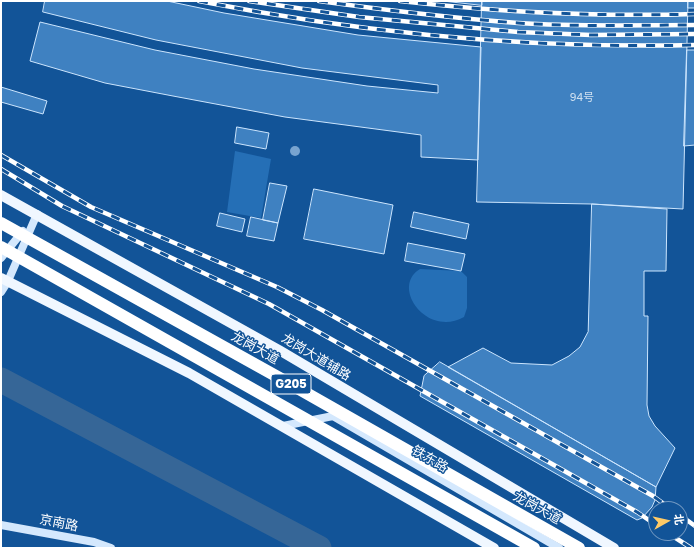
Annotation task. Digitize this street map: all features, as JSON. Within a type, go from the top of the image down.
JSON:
[{"type":"highway","name":"龙岗大道","points":[[1,222],[579,548]]},
{"type":"highway","name":"G205","points":[[1,247],[534,548]]},
{"type":"main road","name":"龙岗大道辅路","points":[[1,196],[37,214],[279,350],[614,548]]},
{"type":"main road","points":[[1,258],[37,214]]},
{"type":"main road","points":[[1,292],[5,280],[37,214]]},
{"type":"main road","points":[[5,280],[189,373],[494,548]]},
{"type":"main road","name":"铁东路","points":[[283,426],[333,416],[559,548]]},
{"type":"main road","name":"京南路","points":[[1,525],[87,541],[111,548]]},
{"type":"shaded area","points":[[235,151],[271,159],[261,218],[227,212]]},
{"type":"shaded area","points":[[420,269],[461,271],[467,277],[467,308],[464,317],[450,322],[437,321],[426,316],[417,308],[411,298],[409,287],[412,277]]},
{"type":"building","points":[[45,1],[167,1],[224,13],[358,35],[481,47],[478,160],[421,157],[421,135],[285,117],[173,96],[105,83],[30,61],[40,22],[155,50],[254,69],[367,86],[438,93],[438,85],[302,68],[156,40],[43,12]]},
{"type":"building","points":[[443,1],[482,1],[482,5]]},
{"type":"building","points":[[482,1],[688,1],[683,209],[592,204],[477,202]]},
{"type":"building","points":[[688,1],[695,1],[695,8],[688,8]]},
{"type":"building","points":[[687,50],[695,50],[695,145],[684,146]]},
{"type":"building","points":[[1,87],[47,101],[43,114],[1,102]]},
{"type":"building","points":[[237,127],[269,133],[266,149],[235,143]]},
{"type":"building","points":[[270,183],[287,186],[278,223],[263,220]]},
{"type":"building","points":[[314,189],[393,205],[384,254],[304,239]]},
{"type":"building","points":[[592,204],[667,209],[666,271],[644,271],[644,316],[648,316],[647,405],[649,416],[655,426],[675,448],[656,487],[448,367],[483,348],[511,363],[552,365],[569,356],[580,347],[588,332]]},
{"type":"building","points":[[414,212],[469,224],[466,239],[411,227]]},
{"type":"building","points":[[220,213],[245,219],[242,232],[217,226]]},
{"type":"building","points":[[251,217],[278,223],[274,241],[247,236]]},
{"type":"building","points":[[408,243],[465,254],[461,271],[405,261]]},
{"type":"building","points":[[440,362],[656,487],[655,501],[648,501],[648,511],[642,518],[637,520],[420,396],[424,376]]},
{"type":"waterway","points":[[1,380],[319,548]]},
{"type":"railway","points":[[199,1],[322,22],[446,36],[570,44],[633,46],[695,45]]},
{"type":"railway","points":[[249,1],[359,17],[518,32],[591,35],[695,34]]},
{"type":"railway","points":[[319,1],[418,14],[518,23],[584,25],[695,25]]},
{"type":"railway","points":[[400,1],[547,13],[621,15],[695,14]]},
{"type":"railway","points":[[1,155],[91,207],[277,287],[322,310],[660,501]]},
{"type":"railway","points":[[1,169],[62,206],[269,304],[648,520]]},
{"type":"railway","points":[[688,521],[695,526]]},
{"type":"railway","points":[[680,541],[691,548]]}]
